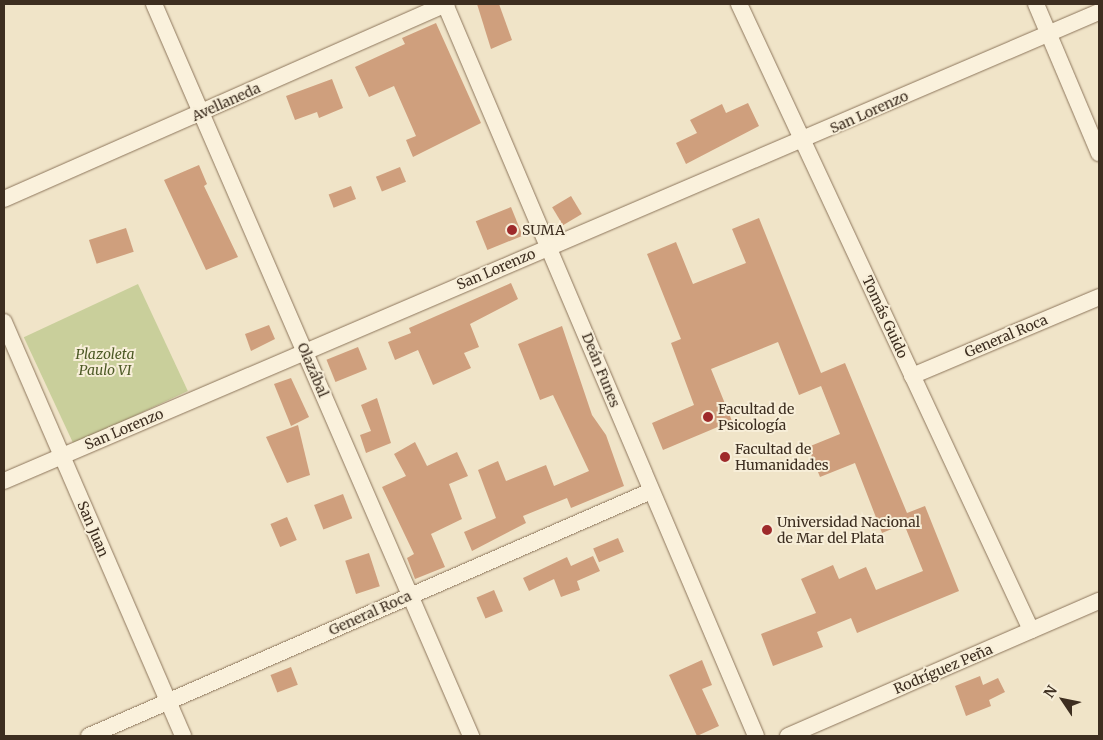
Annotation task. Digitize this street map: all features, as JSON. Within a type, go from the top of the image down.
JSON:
[{"type":"street","name":"Olazábal","points":[[154,4],[471,736]]},
{"type":"street","name":"Avellaneda","points":[[4,199],[446,4]]},
{"type":"street","name":"Deán Funes","points":[[446,4],[756,736]]},
{"type":"street","name":"Tomás Guido","points":[[739,4],[1031,630]]},
{"type":"street","points":[[1036,4],[1099,152]]},
{"type":"street","name":"San Lorenzo","points":[[4,481],[550,246],[803,141],[1099,12]]},
{"type":"street","name":"General Roca","points":[[912,376],[1099,297]]},
{"type":"street","name":"San Juan","points":[[4,322],[183,736]]},
{"type":"street","name":"General Roca","points":[[89,736],[651,491]]},
{"type":"street","name":"Rodríguez Peña","points":[[788,736],[1099,601]]},
{"type":"green space","name":"Plazoleta Paulo VI","points":[[138,284],[188,391],[74,444],[24,337]]},
{"type":"building","points":[[477,4],[499,4],[512,40],[491,49]]},
{"type":"building","points":[[436,23],[481,123],[413,157],[406,140],[416,136],[394,86],[369,97],[355,67],[405,44],[402,38]]},
{"type":"building","points":[[332,79],[343,108],[319,118],[317,112],[295,120],[286,96]]},
{"type":"building","points":[[748,103],[759,126],[686,164],[676,143],[697,133],[690,120],[722,104],[726,113]]},
{"type":"building","points":[[199,165],[207,184],[204,186],[238,257],[206,270],[164,180]]},
{"type":"building","points":[[400,167],[406,182],[382,192],[376,177]]},
{"type":"building","points":[[351,186],[356,199],[334,208],[329,195]]},
{"type":"building","points":[[571,196],[582,214],[563,225],[552,207]]},
{"type":"building","points":[[511,207],[523,236],[487,250],[476,221]]},
{"type":"building","name":"Universidad Nacional de Mar del Plata","points":[[759,218],[821,373],[845,363],[907,513],[925,506],[959,591],[857,633],[851,618],[817,632],[823,647],[773,666],[761,634],[816,613],[801,579],[833,565],[839,579],[866,567],[876,590],[923,571],[904,524],[882,533],[855,463],[820,477],[808,447],[840,434],[821,386],[799,395],[778,342],[711,369],[732,421],[663,450],[652,423],[694,405],[671,343],[681,339],[647,254],[676,242],[693,284],[746,263],[732,229]]},
{"type":"building","points":[[126,228],[134,252],[97,264],[89,240]]},
{"type":"building","points":[[511,283],[518,299],[470,324],[479,347],[464,353],[471,368],[433,385],[418,350],[395,360],[388,342],[411,333],[409,328]]},
{"type":"building","points":[[269,325],[275,339],[251,351],[245,334]]},
{"type":"building","points":[[562,326],[592,415],[606,435],[624,486],[571,508],[567,498],[523,516],[526,523],[472,551],[464,532],[496,518],[478,470],[498,461],[506,481],[546,465],[554,486],[589,471],[553,395],[540,400],[518,344]]},
{"type":"building","points":[[358,347],[367,369],[335,382],[326,360]]},
{"type":"building","points":[[291,378],[309,417],[291,426],[274,384]]},
{"type":"building","points":[[377,398],[391,443],[366,453],[360,435],[371,431],[361,405]]},
{"type":"building","points":[[298,425],[310,475],[287,483],[266,437]]},
{"type":"building","points":[[415,442],[427,466],[457,452],[468,476],[449,484],[462,519],[431,534],[445,567],[415,579],[407,558],[414,554],[382,487],[406,476],[394,454]]},
{"type":"building","points":[[343,494],[352,518],[323,529],[314,505]]},
{"type":"building","points":[[287,517],[297,540],[280,547],[270,524]]},
{"type":"building","points":[[618,538],[624,552],[599,562],[593,549]]},
{"type":"building","points":[[369,553],[380,586],[356,594],[345,561]]},
{"type":"building","points":[[593,556],[600,571],[577,581],[580,590],[561,597],[554,579],[529,591],[523,578],[567,557],[571,566]]},
{"type":"building","points":[[494,590],[503,611],[485,619],[477,597]]},
{"type":"building","points":[[702,660],[712,685],[702,689],[719,726],[697,736],[669,675]]},
{"type":"building","points":[[291,667],[298,685],[277,693],[270,675]]},
{"type":"building","points":[[980,676],[983,685],[998,678],[1005,692],[989,700],[991,706],[966,716],[955,686]]},
{"type":"place","name":"SUMA","points":[[512,230]]},
{"type":"place","name":"Facultad de Psicología","points":[[708,417]]},
{"type":"place","name":"Facultad de Humanidades","points":[[725,457]]},
{"type":"place","name":"Universidad Nacional de Mar del Plata","points":[[767,530]]}]
